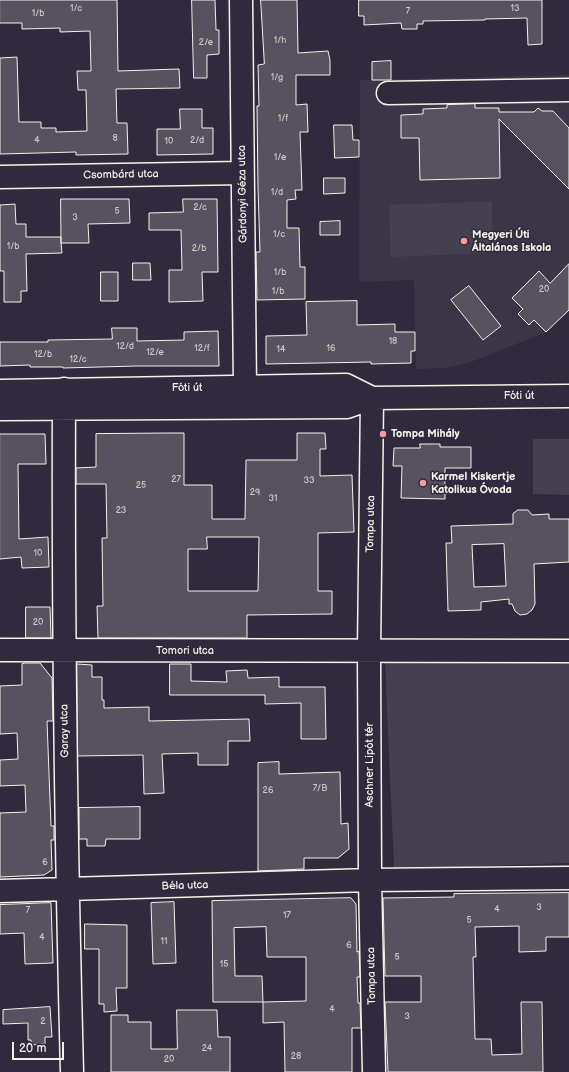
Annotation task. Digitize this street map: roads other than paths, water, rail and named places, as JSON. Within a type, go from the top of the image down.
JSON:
[{"type":"street","name":"Gárdonyi Géza utca","points":[[241,0],[245,388]]},
{"type":"street","points":[[388,93],[569,90]]},
{"type":"street","name":"Csombárd utca","points":[[0,177],[242,173]]},
{"type":"street","name":"Fóti út","points":[[0,409],[64,399],[245,388],[346,385],[372,398]]},
{"type":"street","name":"Fóti út","points":[[0,391],[64,399],[347,407],[372,398],[569,396]]},
{"type":"street","name":"Tompa utca","points":[[369,651],[372,398]]},
{"type":"street","name":"Garay utca","points":[[64,399],[64,651],[72,1072]]},
{"type":"street","name":"Tomori utca","points":[[0,650],[369,651]]},
{"type":"street","points":[[369,651],[569,651]]},
{"type":"street","name":"Aschner Lipót tér","points":[[369,651],[370,880]]},
{"type":"street","points":[[370,880],[569,878]]},
{"type":"street","name":"Tompa utca","points":[[370,880],[374,1072]]},
{"type":"street","name":"Béla utca","points":[[0,891],[370,880]]},
{"type":"place","name":"Megyeri Úti Általános Iskola","points":[[464,241]]},
{"type":"place","name":"Tompa Mihály","points":[[383,434]]},
{"type":"place","name":"Karmel Kiskertje Katolikus Óvoda","points":[[423,483]]}]
